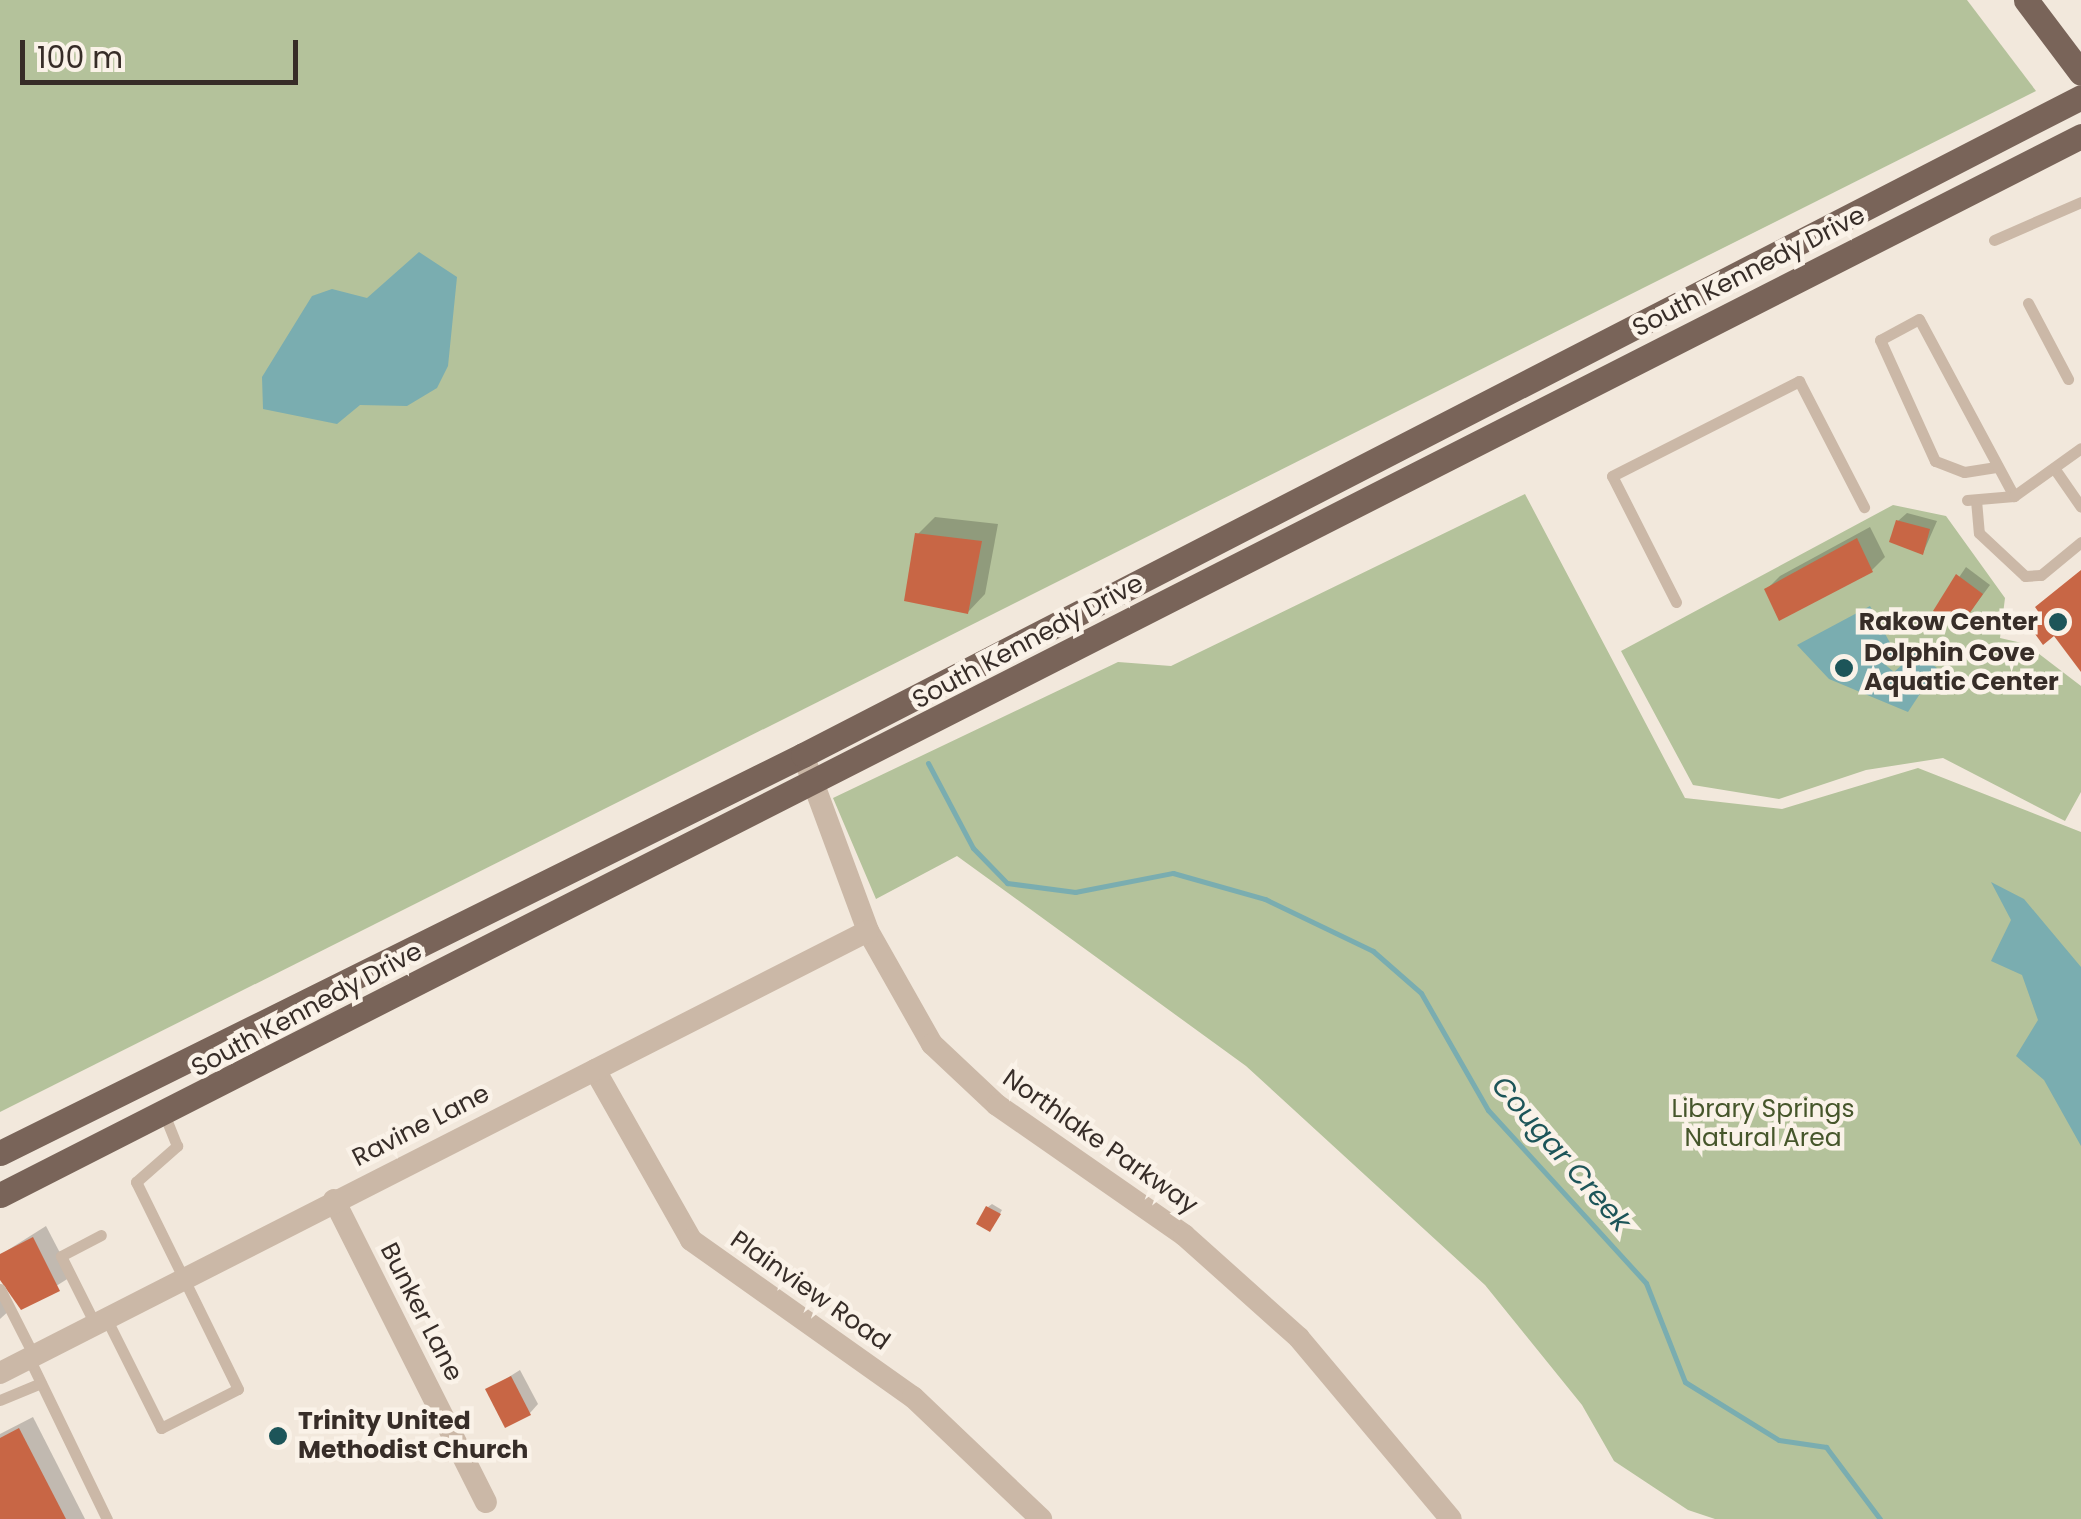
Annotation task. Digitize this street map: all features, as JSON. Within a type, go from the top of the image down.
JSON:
[{"type":"main road","points":[[2026,0],[2081,73]]},
{"type":"main road","name":"South Kennedy Drive","points":[[0,1153],[803,755],[2081,97]]},
{"type":"main road","name":"South Kennedy Drive","points":[[0,1195],[165,1117],[816,786],[2081,136]]},
{"type":"street","name":"Northlake Parkway","points":[[803,755],[868,931],[914,1022],[964,1077],[1184,1234],[1285,1326],[1451,1519]]},
{"type":"street","name":"Ravine Lane","points":[[0,1374],[334,1200],[868,931]]},
{"type":"street","name":"Plainview Road","points":[[596,1070],[691,1240],[912,1397],[1041,1519]]},
{"type":"street","name":"Bunker Lane","points":[[334,1200],[486,1502]]},
{"type":"lane","points":[[1994,240],[2081,202]]},
{"type":"lane","points":[[2028,303],[2068,379]]},
{"type":"lane","points":[[1996,466],[1964,472],[1936,461],[1880,340],[1919,318],[2014,496]]},
{"type":"lane","points":[[1676,602],[1612,476],[1799,381],[1864,508]]},
{"type":"lane","points":[[2081,448],[2014,496],[1972,500],[1980,533],[2025,576],[2041,575],[2081,542]]},
{"type":"lane","points":[[2054,468],[2081,507]]},
{"type":"lane","points":[[101,1235],[61,1256],[161,1428],[238,1389],[136,1182],[177,1146],[165,1117]]},
{"type":"lane","points":[[0,1290],[107,1519]]},
{"type":"lane","points":[[0,1400],[41,1383]]},
{"type":"green space","points":[[0,0],[1967,0],[2036,91],[0,1112]]},
{"type":"green space","name":"Library Springs Natural Area","points":[[1525,494],[1685,798],[1782,809],[1918,768],[2081,832],[2081,1519],[1715,1519],[1688,1510],[1614,1461],[1582,1405],[1485,1285],[1246,1066],[957,856],[876,899],[833,798],[1118,662],[1171,666]]},
{"type":"green space","name":"Dolphin Cove Aquatic Center","points":[[1893,505],[1946,516],[2005,598],[2000,638],[2026,644],[2081,686],[2081,792],[2065,821],[1943,758],[1866,770],[1779,799],[1693,785],[1621,651]]},
{"type":"water","points":[[419,252],[457,277],[448,366],[437,388],[407,406],[360,405],[337,424],[263,409],[262,377],[312,296],[332,289],[367,298]]},
{"type":"water","points":[[1870,606],[1895,652],[1882,662],[1894,672],[1916,652],[1937,668],[1908,712],[1829,679],[1797,645]]},
{"type":"water","points":[[1991,882],[2024,899],[2081,967],[2081,1146],[2044,1080],[2016,1056],[2038,1020],[2022,975],[1991,961],[2011,920]]},
{"type":"building","points":[[1896,520],[1930,529],[1923,555],[1889,542]]},
{"type":"building","points":[[915,533],[982,541],[968,614],[904,601]]},
{"type":"building","points":[[1857,538],[1873,572],[1779,621],[1764,589]]},
{"type":"building","name":"Rakow Center","points":[[2081,570],[2081,672],[2054,636],[2043,645],[2030,627],[2042,617],[2035,607]]},
{"type":"building","points":[[1956,574],[1983,594],[1960,627],[1933,611]]},
{"type":"building","points":[[986,1206],[1001,1214],[990,1232],[976,1224]]},
{"type":"building","points":[[33,1237],[60,1291],[21,1310],[0,1280],[0,1254]]},
{"type":"building","points":[[511,1376],[531,1415],[505,1428],[485,1389]]},
{"type":"building","points":[[19,1428],[66,1519],[0,1519],[0,1438]]},
{"type":"waterway","name":"Cougar Creek","points":[[928,763],[973,848],[1007,883],[1075,892],[1173,873],[1265,899],[1373,951],[1421,993],[1488,1110],[1646,1283],[1685,1382],[1779,1440],[1826,1447],[1880,1519]]},
{"type":"place","name":"Rakow Center","points":[[2058,622]]},
{"type":"place","name":"Dolphin Cove Aquatic Center","points":[[1844,668]]},
{"type":"place","name":"Trinity United Methodist Church","points":[[278,1436]]}]
